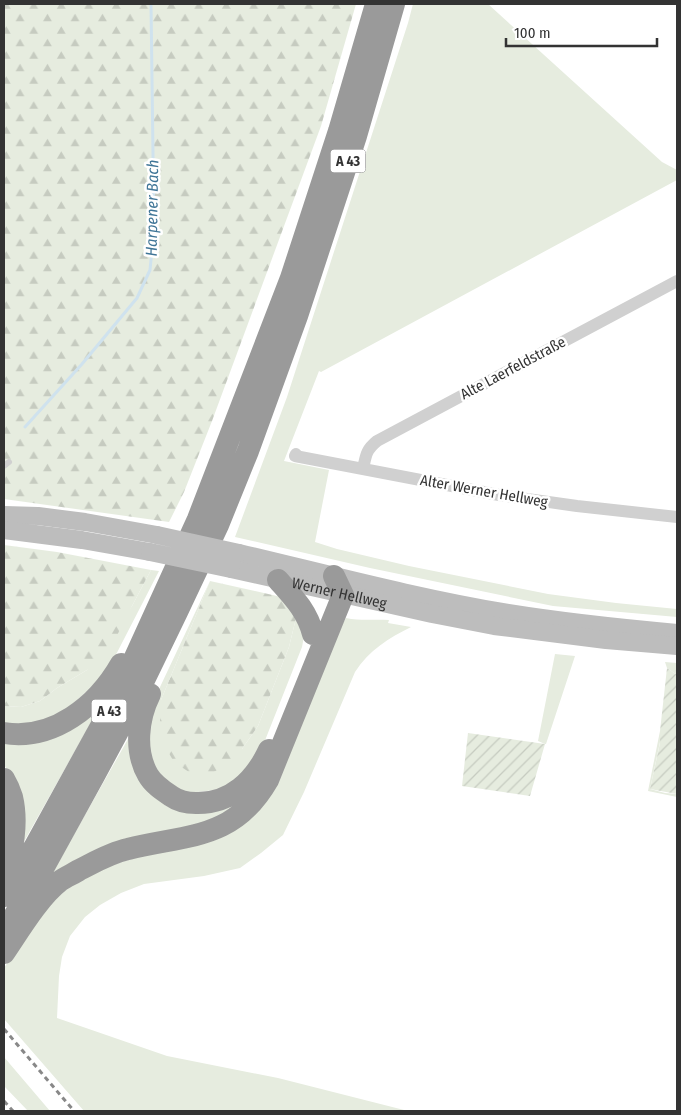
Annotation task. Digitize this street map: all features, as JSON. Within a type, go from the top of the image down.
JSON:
[{"type":"highway","name":"A 43","points":[[4,896],[35,846],[116,699],[198,519],[291,278],[339,131],[376,4]]},
{"type":"highway","name":"A 43","points":[[4,933],[45,865],[130,709],[218,525],[254,435],[297,316],[356,136],[394,4]]},
{"type":"highway","points":[[4,733],[13,735],[30,734],[55,726],[78,713],[100,692],[119,667],[134,641],[179,541],[198,519]]},
{"type":"highway","points":[[278,580],[302,607],[310,622],[313,634]]},
{"type":"highway","points":[[177,612],[172,647],[145,703],[140,724],[140,741],[144,764],[148,775],[155,783],[176,799],[191,803],[218,801],[228,797],[244,785],[260,766],[268,752],[309,651],[313,634],[335,587]]},
{"type":"highway","points":[[4,953],[43,899],[60,881],[103,858],[126,849],[188,837],[227,824],[239,816],[260,794],[268,780],[335,587]]},
{"type":"highway","points":[[4,779],[11,795],[14,814],[14,830],[9,864],[4,876]]},
{"type":"main road","name":"Werner Hellweg","points":[[4,507],[38,516]]},
{"type":"main road","name":"Werner Hellweg","points":[[4,515],[38,516],[85,522],[239,553],[335,587],[432,614],[494,626],[606,640],[677,646]]},
{"type":"main road","name":"Werner Hellweg","points":[[4,530],[82,540],[150,552],[278,580],[448,601],[508,613],[618,628],[677,633]]},
{"type":"street","name":"Alte Laerfeldstraße","points":[[363,469],[368,448],[377,441],[677,281]]},
{"type":"street","name":"Alter Werner Hellweg","points":[[296,454],[295,456],[499,496],[677,517]]},
{"type":"green space","points":[[4,4],[356,4],[321,126],[212,421],[184,492],[169,522],[4,499]]},
{"type":"green space","points":[[413,4],[488,4],[662,162],[677,170],[677,180],[321,372],[319,371],[284,461],[329,470],[315,542],[409,566],[548,594],[677,609],[677,617],[553,606],[370,568],[235,537],[287,397]]},
{"type":"green space","points":[[4,545],[57,552],[151,570],[106,657],[40,701],[21,707],[4,706]]},
{"type":"green space","points":[[151,570],[159,571],[106,674],[55,720],[4,727],[4,706],[21,707],[40,701],[87,670],[132,606]]},
{"type":"green space","points":[[210,581],[161,700],[242,749],[258,726],[289,647],[297,614],[304,636],[302,647],[262,748],[234,788],[179,794],[148,762],[152,704]]},
{"type":"green space","points":[[210,581],[277,596],[282,598],[297,614],[289,647],[258,726],[242,749],[225,766],[208,775],[192,774],[174,762],[163,743],[160,723],[161,700]]},
{"type":"green space","points":[[346,618],[389,620],[388,623],[411,627],[380,645],[355,672],[304,792],[283,835],[240,868],[204,876],[144,884],[121,893],[100,905],[85,917],[70,936],[62,957],[57,1018],[167,1056],[278,1078],[408,1111],[84,1111],[4,1019],[4,968],[18,946],[54,900],[88,872],[216,834]]},
{"type":"green space","points":[[555,654],[575,656],[545,744],[538,741]]},
{"type":"green space","points":[[665,662],[677,663],[677,675],[667,668]]},
{"type":"green space","points":[[667,668],[677,675],[677,794],[650,789],[660,743]]},
{"type":"green space","points":[[97,712],[17,854],[9,772],[4,765],[4,740]]},
{"type":"green space","points":[[660,731],[660,742],[650,789],[677,794],[677,797],[648,791]]},
{"type":"green space","points":[[132,732],[152,790],[231,804],[235,812],[42,891]]},
{"type":"green space","points":[[468,733],[545,744],[530,796],[462,786]]},
{"type":"green space","points":[[4,1057],[50,1111],[28,1111],[4,1086]]},
{"type":"waterway","name":"Harpener Bach","points":[[25,427],[82,364],[137,298],[150,270],[154,230],[151,4]]},
{"type":"railway","points":[[4,1029],[74,1111]]},
{"type":"railway","points":[[4,1101],[13,1111]]}]
